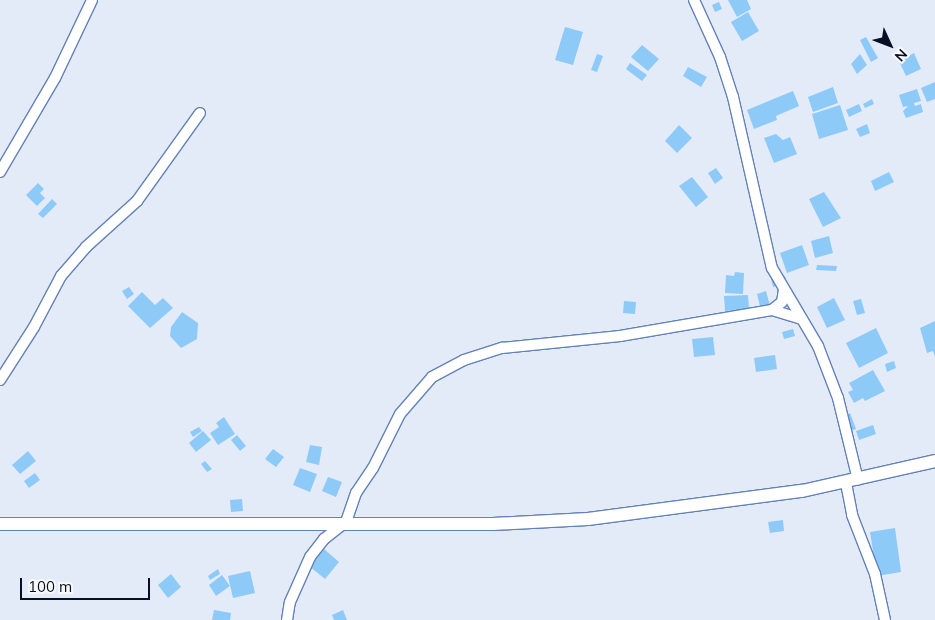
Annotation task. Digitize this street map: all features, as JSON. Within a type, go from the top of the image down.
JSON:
[{"type":"main road","points":[[0,524],[346,522],[493,524],[588,518],[709,505],[852,482],[935,461]]},
{"type":"street","points":[[0,172],[55,78],[92,0]]},
{"type":"street","points":[[694,0],[720,57],[733,97],[754,179],[765,242],[772,268],[818,346],[838,398],[852,482],[852,515],[874,574],[885,620]]},
{"type":"street","points":[[0,380],[34,327],[61,276],[86,247],[137,201],[200,113]]},
{"type":"street","points":[[772,310],[782,302],[784,290]]},
{"type":"street","points":[[287,620],[298,580],[324,539],[346,522],[356,493],[373,468],[400,414],[432,377],[445,368],[502,348],[620,336],[772,310],[802,319]]},
{"type":"street","points":[[317,523],[324,539]]},
{"type":"building","points":[[728,0],[747,0],[751,9],[737,17]]},
{"type":"building","points":[[719,2],[722,9],[715,12],[712,5]]},
{"type":"building","points":[[748,12],[759,31],[742,41],[731,22]]},
{"type":"building","points":[[565,27],[583,32],[573,65],[555,60]]},
{"type":"building","points":[[866,37],[878,58],[871,62],[860,40]]},
{"type":"building","points":[[642,45],[659,59],[648,71],[631,57]]},
{"type":"building","points":[[907,52],[908,56],[914,53],[921,69],[906,76],[898,59]]},
{"type":"building","points":[[597,54],[603,56],[597,72],[591,70]]},
{"type":"building","points":[[860,54],[867,65],[857,74],[851,64]]},
{"type":"building","points":[[630,63],[647,75],[642,81],[626,69]]},
{"type":"building","points":[[688,67],[707,77],[701,87],[683,76]]},
{"type":"building","points":[[935,82],[935,99],[927,102],[921,88]]},
{"type":"building","points":[[833,87],[838,103],[813,112],[808,97]]},
{"type":"building","points":[[917,89],[921,101],[914,103],[915,106],[921,104],[923,112],[906,118],[903,111],[908,106],[903,107],[899,95]]},
{"type":"building","points":[[793,91],[799,106],[776,116],[777,120],[754,129],[747,110]]},
{"type":"building","points":[[872,99],[874,104],[865,108],[863,104]]},
{"type":"building","points":[[859,104],[862,111],[849,117],[846,110]]},
{"type":"building","points":[[840,105],[848,130],[819,139],[812,114]]},
{"type":"building","points":[[867,124],[870,133],[860,137],[856,129]]},
{"type":"building","points":[[679,125],[692,138],[677,153],[665,141]]},
{"type":"building","points":[[776,134],[783,140],[790,137],[797,154],[774,163],[764,138]]},
{"type":"building","points":[[716,168],[723,178],[715,184],[708,173]]},
{"type":"building","points":[[889,172],[894,182],[875,191],[871,181]]},
{"type":"building","points":[[692,177],[708,197],[696,207],[679,186]]},
{"type":"building","points":[[38,183],[44,189],[40,193],[45,198],[37,206],[26,195]]},
{"type":"building","points":[[824,192],[841,218],[823,227],[809,199]]},
{"type":"building","points":[[52,199],[57,204],[43,218],[38,214]]},
{"type":"building","points":[[829,236],[833,253],[815,258],[811,241]]},
{"type":"building","points":[[802,245],[809,265],[787,273],[780,253]]},
{"type":"building","points":[[817,265],[837,266],[836,271],[816,270]]},
{"type":"building","points":[[735,272],[744,273],[743,294],[725,293],[726,275],[734,276]]},
{"type":"building","points":[[785,276],[787,283],[773,287],[771,279]]},
{"type":"building","points":[[129,287],[134,294],[127,299],[122,291]]},
{"type":"building","points":[[766,291],[772,313],[762,315],[757,294]]},
{"type":"building","points":[[142,292],[155,305],[163,298],[173,308],[150,328],[128,306]]},
{"type":"building","points":[[748,295],[749,309],[725,311],[724,296]]},
{"type":"building","points":[[834,298],[845,320],[827,328],[817,307]]},
{"type":"building","points":[[861,299],[865,313],[857,315],[853,301]]},
{"type":"building","points":[[624,301],[636,302],[635,314],[623,313]]},
{"type":"building","points":[[182,312],[198,323],[197,339],[181,348],[170,336],[171,327]]},
{"type":"building","points":[[935,321],[935,357],[933,351],[927,353],[920,328]]},
{"type":"building","points":[[876,328],[888,353],[859,368],[846,343]]},
{"type":"building","points":[[793,329],[795,336],[784,339],[782,332]]},
{"type":"building","points":[[713,337],[715,355],[694,357],[692,339]]},
{"type":"building","points":[[775,355],[777,369],[756,372],[754,358]]},
{"type":"building","points":[[894,361],[896,368],[887,372],[885,364]]},
{"type":"building","points":[[873,370],[885,391],[865,401],[863,398],[854,403],[848,392],[853,390],[849,383]]},
{"type":"building","points":[[850,413],[856,429],[845,433],[840,417]]},
{"type":"building","points":[[224,417],[235,434],[218,445],[210,433],[219,427],[216,423]]},
{"type":"building","points":[[873,425],[876,434],[859,440],[856,431]]},
{"type":"building","points":[[199,427],[202,431],[193,437],[190,432]]},
{"type":"building","points":[[203,431],[211,440],[196,452],[189,443]]},
{"type":"building","points":[[237,435],[246,446],[240,451],[231,440]]},
{"type":"building","points":[[310,445],[322,447],[319,465],[306,462]]},
{"type":"building","points":[[273,449],[284,457],[276,467],[265,459]]},
{"type":"building","points":[[28,451],[36,461],[20,474],[12,465]]},
{"type":"building","points":[[205,461],[212,469],[207,472],[201,464]]},
{"type":"building","points":[[300,468],[317,474],[310,492],[293,485]]},
{"type":"building","points":[[35,473],[40,480],[29,488],[24,481]]},
{"type":"building","points":[[328,477],[342,482],[336,497],[322,491]]},
{"type":"building","points":[[242,499],[243,511],[231,512],[230,500]]},
{"type":"building","points":[[783,520],[784,531],[770,533],[768,522]]},
{"type":"building","points":[[895,528],[901,572],[877,576],[870,532]]},
{"type":"building","points":[[324,549],[339,562],[325,579],[309,566]]},
{"type":"building","points":[[218,569],[220,574],[210,580],[208,576]]},
{"type":"building","points":[[250,571],[255,593],[233,598],[228,576]]},
{"type":"building","points":[[171,574],[181,587],[168,598],[158,585]]},
{"type":"building","points":[[222,575],[230,586],[216,596],[209,585]]},
{"type":"building","points":[[214,610],[231,613],[230,620],[212,620]]},
{"type":"building","points":[[343,610],[347,620],[334,620],[332,615]]}]
